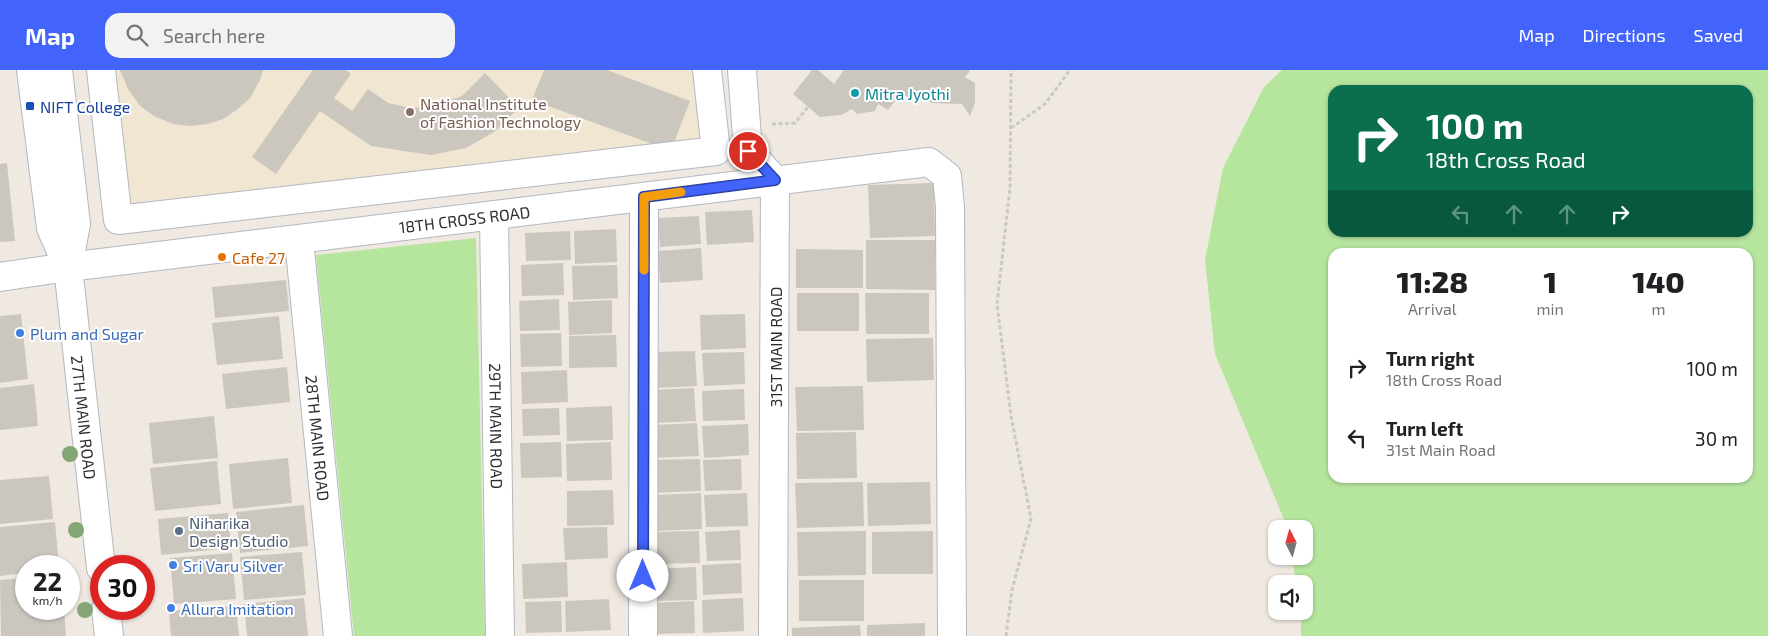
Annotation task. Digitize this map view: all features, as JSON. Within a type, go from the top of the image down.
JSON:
[{"type":"street","name":"27TH MAIN ROAD","points":[[31,70],[51,228],[68,267]]},
{"type":"street","name":"27TH MAIN ROAD","points":[[58,70],[76,224],[68,267],[100,555]]},
{"type":"street","points":[[100,70],[118,220],[716,151],[707,70]]},
{"type":"street","points":[[742,70],[744,121],[748,151],[775,180]]},
{"type":"street","name":"18TH CROSS ROAD","points":[[0,277],[68,267],[929,162],[947,176],[950,207],[952,636]]},
{"type":"street","name":"31ST MAIN ROAD","points":[[773,636],[775,180]]},
{"type":"street","points":[[643,636],[644,197]]},
{"type":"street","name":"29TH MAIN ROAD","points":[[494,216],[500,636]]},
{"type":"street","name":"28TH MAIN ROAD","points":[[299,240],[338,636]]},
{"type":"street","points":[[107,620],[109,636]]},
{"type":"path","points":[[1006,636],[1012,590],[1032,519],[1011,416],[997,304],[1010,188],[1011,70]]},
{"type":"path","points":[[1011,128],[1045,104],[1070,70]]},
{"type":"path","points":[[744,121],[780,124],[795,123],[808,107]]},
{"type":"shaded area","name":"National Institute of Fashion Technology","points":[[89,70],[723,70],[728,154],[110,230]]},
{"type":"green space","points":[[1282,70],[1768,70],[1768,636],[1301,636],[1301,620],[1313,620],[1313,575],[1295,575],[1293,565],[1313,565],[1313,520],[1284,520],[1215,354],[1205,260],[1223,168],[1264,87]]},
{"type":"green space","points":[[476,238],[485,636],[354,636],[316,255]]},
{"type":"building","points":[[120,70],[263,70],[250,98],[238,109],[223,119],[208,124],[190,126],[173,124],[154,116],[140,106],[128,89]]},
{"type":"building","points":[[313,70],[346,70],[351,74],[334,98],[352,111],[368,89],[388,103],[411,108],[437,105],[462,96],[485,73],[519,108],[494,132],[466,148],[431,155],[371,146],[320,111],[276,174],[252,157]]},
{"type":"building","points":[[544,70],[607,70],[690,101],[671,151],[532,100]]},
{"type":"building","name":"Mitra Jyothi","points":[[812,70],[818,70],[834,84],[844,70],[969,70],[965,77],[975,83],[975,103],[970,116],[962,104],[931,103],[918,93],[911,97],[900,95],[888,110],[878,104],[875,111],[857,114],[852,109],[841,115],[820,117],[793,94]]},
{"type":"building","points":[[7,163],[15,241],[0,242],[0,164]]},
{"type":"building","points":[[934,183],[935,236],[870,238],[868,185]]},
{"type":"building","points":[[752,210],[754,242],[707,245],[705,212]]},
{"type":"building","points":[[699,216],[701,244],[660,247],[658,218]]},
{"type":"building","points":[[616,229],[617,262],[575,264],[574,231]]},
{"type":"building","points":[[570,231],[571,260],[526,261],[525,233]]},
{"type":"building","points":[[866,240],[935,240],[935,290],[866,289]]},
{"type":"building","points":[[701,248],[703,280],[660,283],[658,251]]},
{"type":"building","points":[[796,249],[863,250],[863,288],[796,288]]},
{"type":"building","points":[[563,263],[564,295],[522,296],[521,265]]},
{"type":"building","points":[[617,265],[618,298],[573,300],[572,266]]},
{"type":"building","points":[[286,280],[289,311],[215,318],[212,287]]},
{"type":"building","points":[[797,293],[859,293],[859,331],[797,331]]},
{"type":"building","points":[[865,293],[929,293],[929,334],[866,334]]},
{"type":"building","points":[[559,299],[560,330],[520,331],[519,301]]},
{"type":"building","points":[[612,300],[612,333],[569,335],[568,302]]},
{"type":"building","points":[[21,314],[28,379],[0,383],[0,316]]},
{"type":"building","points":[[745,314],[746,348],[701,350],[700,315]]},
{"type":"building","points":[[279,316],[283,359],[217,365],[212,323]]},
{"type":"building","points":[[561,333],[562,366],[521,367],[520,334]]},
{"type":"building","points":[[616,335],[617,367],[569,368],[569,336]]},
{"type":"building","points":[[933,338],[934,380],[867,382],[866,339]]},
{"type":"building","points":[[695,351],[697,386],[654,388],[653,352]]},
{"type":"building","points":[[744,352],[745,384],[704,386],[702,353]]},
{"type":"building","points":[[287,367],[290,402],[226,409],[222,374]]},
{"type":"building","points":[[567,370],[568,402],[522,404],[521,372]]},
{"type":"building","points":[[34,384],[38,426],[0,430],[0,388]]},
{"type":"building","points":[[863,386],[864,430],[797,431],[795,387]]},
{"type":"building","points":[[694,388],[696,421],[654,423],[652,390]]},
{"type":"building","points":[[744,389],[745,420],[703,421],[702,391]]},
{"type":"building","points":[[612,406],[613,440],[567,441],[566,408]]},
{"type":"building","points":[[559,408],[560,435],[523,436],[522,409]]},
{"type":"building","points":[[214,416],[218,458],[153,464],[149,423]]},
{"type":"building","points":[[697,423],[699,456],[654,458],[652,425]]},
{"type":"building","points":[[748,424],[749,455],[704,458],[702,426]]},
{"type":"building","points":[[856,432],[857,478],[797,479],[796,433]]},
{"type":"building","points":[[561,442],[562,477],[521,478],[520,443]]},
{"type":"building","points":[[611,442],[612,480],[567,481],[566,444]]},
{"type":"building","points":[[288,458],[292,503],[233,509],[229,464]]},
{"type":"building","points":[[700,459],[701,491],[653,493],[652,460]]},
{"type":"building","points":[[741,459],[742,490],[705,491],[703,460]]},
{"type":"building","points":[[217,461],[221,504],[155,511],[150,468]]},
{"type":"building","points":[[49,476],[53,519],[0,524],[0,480]]},
{"type":"building","points":[[863,482],[864,526],[797,528],[795,483]]},
{"type":"building","points":[[930,482],[931,524],[868,526],[867,483]]},
{"type":"building","points":[[613,490],[614,525],[567,526],[567,491]]},
{"type":"building","points":[[701,493],[702,529],[656,531],[654,495]]},
{"type":"building","points":[[747,493],[748,526],[706,527],[704,495]]},
{"type":"building","points":[[304,505],[308,546],[240,553],[236,512]]},
{"type":"building","points":[[228,513],[231,548],[161,555],[158,519]]},
{"type":"building","points":[[55,522],[58,555],[15,555],[15,574],[0,576],[0,527]]},
{"type":"building","points":[[607,527],[608,558],[565,560],[563,528]]},
{"type":"building","points":[[740,530],[741,560],[707,561],[705,532]]},
{"type":"building","points":[[699,531],[700,563],[653,564],[652,532]]},
{"type":"building","points":[[866,531],[866,575],[798,576],[797,532]]},
{"type":"building","points":[[933,531],[933,574],[872,574],[872,532]]},
{"type":"building","points":[[302,552],[306,595],[244,600],[240,557]]},
{"type":"building","points":[[232,553],[236,599],[174,604],[170,558]]},
{"type":"building","points":[[567,562],[568,597],[523,599],[522,564]]},
{"type":"building","points":[[741,563],[742,593],[703,595],[702,565]]},
{"type":"building","points":[[696,567],[697,600],[652,601],[650,569]]},
{"type":"building","points":[[15,579],[15,620],[65,620],[66,636],[1,636],[0,580]]},
{"type":"building","points":[[799,580],[864,580],[864,621],[799,621]]},
{"type":"building","points":[[304,598],[308,636],[247,636],[244,604]]},
{"type":"building","points":[[743,598],[744,631],[703,633],[702,600]]},
{"type":"building","points":[[609,599],[611,630],[566,632],[565,601]]},
{"type":"building","points":[[561,601],[562,632],[526,633],[525,602]]},
{"type":"building","points":[[694,601],[695,633],[653,634],[652,603]]},
{"type":"building","points":[[236,606],[239,636],[171,636],[169,611]]},
{"type":"building","points":[[925,623],[925,636],[867,636],[867,625]]},
{"type":"building","points":[[860,625],[861,636],[792,636],[792,628]]},
{"type":"slow traffic","points":[[644,270],[644,197],[681,192]]},
{"type":"place","name":"Mitra Jyothi","points":[[855,93]]},
{"type":"place","name":"NIFT College","points":[[30,106]]},
{"type":"place","name":"National Institute of Fashion Technology","points":[[410,112]]},
{"type":"place","name":"Cafe 27","points":[[222,257]]},
{"type":"place","name":"Plum and Sugar","points":[[20,333]]},
{"type":"place","name":"Niharika Design Studio","points":[[179,531]]},
{"type":"place","name":"Sri Varu Silver","points":[[173,565]]},
{"type":"place","name":"Allura Imitation","points":[[171,608]]},
{"type":"route","points":[[643,576],[644,197],[775,180],[748,151]]}]
